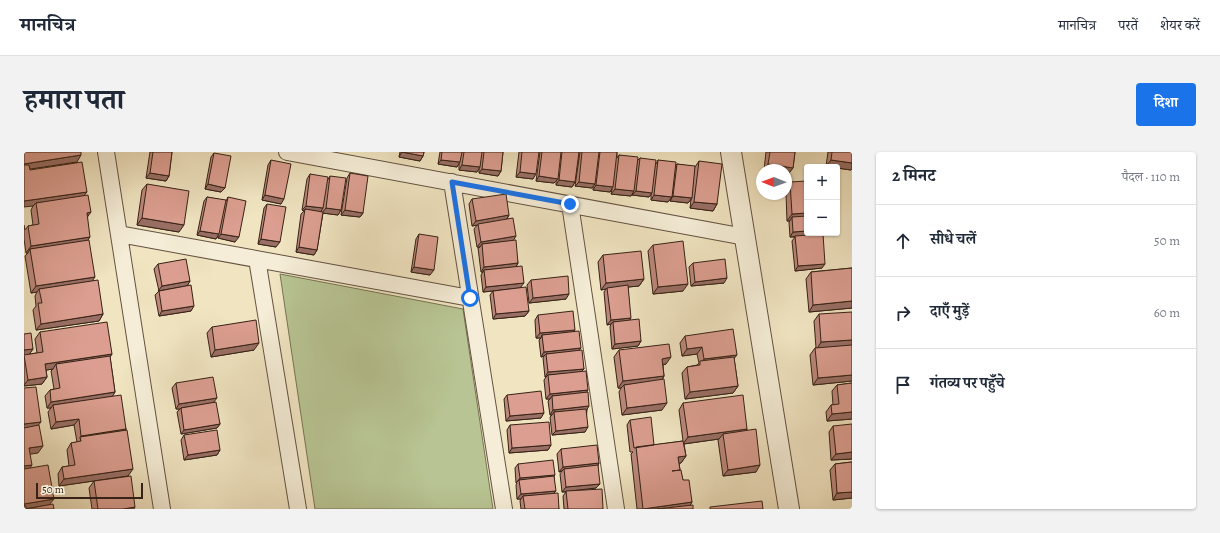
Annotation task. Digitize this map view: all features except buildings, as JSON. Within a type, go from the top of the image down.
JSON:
[{"type":"street","points":[[106,152],[162,509]]},
{"type":"street","points":[[287,152],[745,237]]},
{"type":"street","points":[[731,152],[789,509]]},
{"type":"street","points":[[452,182],[504,509]]},
{"type":"street","points":[[570,204],[616,509]]},
{"type":"street","points":[[119,234],[470,298]]},
{"type":"street","points":[[256,259],[298,509]]},
{"type":"green space","points":[[280,274],[463,309],[493,509],[315,509]]},
{"type":"route","points":[[470,298],[452,182],[570,204]]}]
